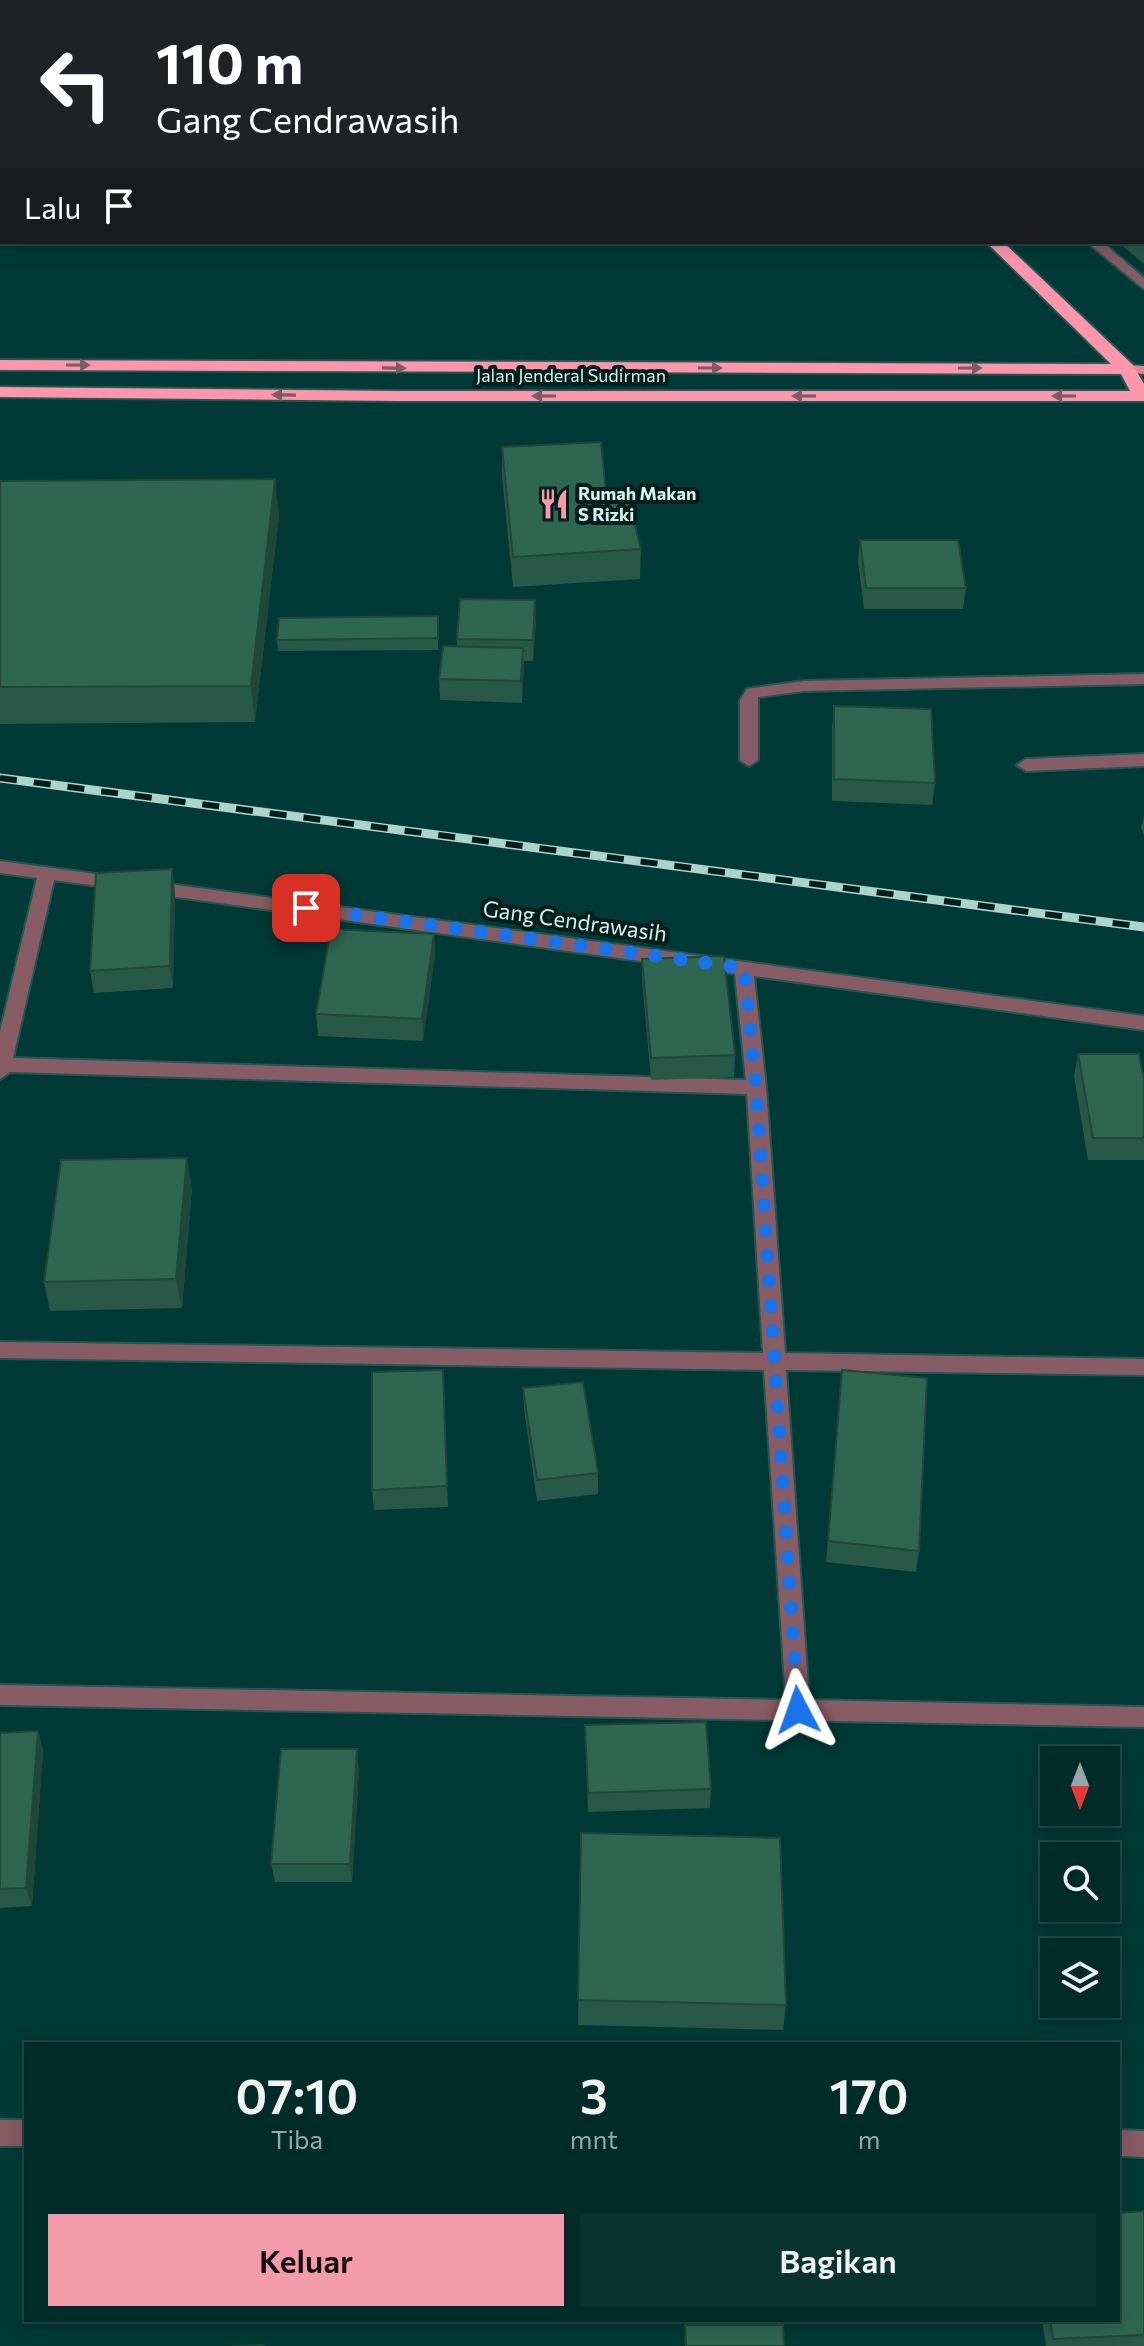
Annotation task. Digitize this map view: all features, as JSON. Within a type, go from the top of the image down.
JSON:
[{"type":"highway","points":[[996,244],[1136,370],[1143,397]]},
{"type":"highway","name":"Jalan Jenderal Sudirman","points":[[0,365],[1136,370]]},
{"type":"highway","name":"Jalan Jenderal Sudirman","points":[[0,392],[1143,397]]},
{"type":"street","points":[[1096,244],[1144,285]]},
{"type":"street","points":[[749,760],[748,700],[753,693],[761,690],[804,686],[1144,679]]},
{"type":"street","points":[[1026,765],[1144,760]]},
{"type":"street","name":"Gang Cendrawasih","points":[[0,867],[1144,1023]]},
{"type":"street","points":[[47,873],[0,1068],[756,1087]]},
{"type":"street","points":[[744,968],[756,1087],[798,1710]]},
{"type":"street","points":[[0,1350],[1144,1367]]},
{"type":"street","points":[[0,1695],[1144,1717]]},
{"type":"street","points":[[0,2133],[24,2133]]},
{"type":"street","points":[[1120,2143],[1144,2144]]},
{"type":"building","name":"Rumah Makan S Rizki","points":[[601,442],[607,504],[629,502],[641,549],[513,557],[502,447]]},
{"type":"building","points":[[275,479],[251,686],[0,687],[0,481]]},
{"type":"building","points":[[860,540],[958,540],[966,588],[866,588]]},
{"type":"building","points":[[460,599],[535,600],[533,640],[457,639]]},
{"type":"building","points":[[438,616],[438,638],[277,640],[279,618]]},
{"type":"building","points":[[443,646],[523,648],[521,681],[439,679]]},
{"type":"building","points":[[834,706],[931,709],[935,783],[834,779]]},
{"type":"building","points":[[172,869],[170,966],[90,971],[96,873]]},
{"type":"building","points":[[331,929],[434,934],[422,1019],[316,1014]]},
{"type":"building","points":[[724,956],[735,1055],[651,1058],[642,959]]},
{"type":"building","points":[[1078,1054],[1139,1054],[1144,1080],[1144,1138],[1093,1138]]},
{"type":"building","points":[[187,1158],[176,1279],[44,1282],[61,1160]]},
{"type":"building","points":[[443,1370],[447,1486],[372,1490],[372,1372]]},
{"type":"building","points":[[842,1370],[927,1378],[919,1551],[828,1541]]},
{"type":"building","points":[[583,1382],[598,1473],[537,1480],[523,1388]]},
{"type":"building","points":[[706,1722],[711,1789],[588,1793],[585,1725]]},
{"type":"building","points":[[38,1731],[26,1888],[0,1889],[0,1733]]},
{"type":"building","points":[[281,1749],[357,1749],[350,1864],[271,1864]]},
{"type":"building","points":[[581,1833],[780,1838],[786,2005],[578,2000]]},
{"type":"building","points":[[1144,2211],[1144,2335],[1053,2339],[1050,2322],[1120,2322],[1120,2213]]},
{"type":"building","points":[[685,2325],[783,2325],[784,2346],[686,2346]]},
{"type":"railway","points":[[0,778],[1144,927]]},
{"type":"place","name":"Rumah Makan S Rizki","points":[[554,504]]},
{"type":"route","points":[[306,908],[744,968],[756,1087],[798,1710]]}]
